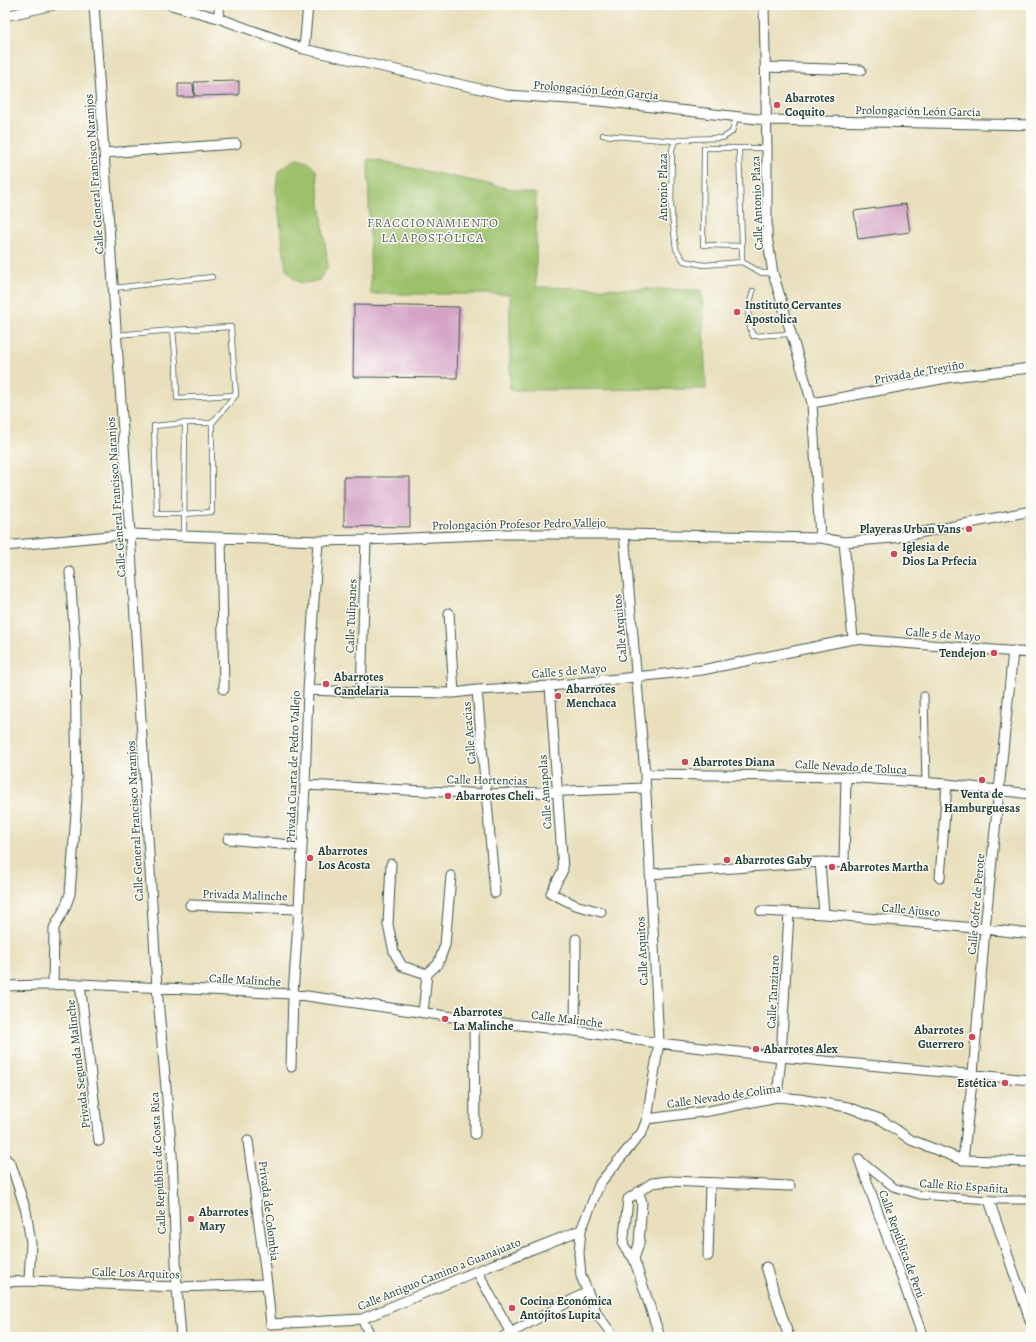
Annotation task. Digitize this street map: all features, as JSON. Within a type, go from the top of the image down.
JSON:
[{"type":"street","points":[[5,16],[54,5]]},
{"type":"street","name":"Calle General Francisco Naranjos","points":[[94,5],[130,534],[157,988]]},
{"type":"street","name":"Prolongación León García","points":[[171,5],[218,18],[304,49],[507,95],[600,101],[766,120],[1031,125]]},
{"type":"street","points":[[218,18],[220,5]]},
{"type":"street","points":[[304,49],[308,5]]},
{"type":"street","name":"Calle Antonio Plaza","points":[[764,5],[767,236],[773,273],[790,334],[812,403],[820,538]]},
{"type":"street","points":[[765,67],[861,70]]},
{"type":"street","points":[[104,152],[236,144]]},
{"type":"street","name":"Privada de Treviño","points":[[812,403],[952,378],[1031,368]]},
{"type":"street","name":"Prolongación Profesor Pedro Vallejo","points":[[5,546],[130,534],[318,540],[366,540],[502,534],[624,534],[820,538],[844,542],[893,538],[1031,511]]},
{"type":"street","name":"Calle Arquitos","points":[[614,1337],[597,1314],[581,1276],[579,1253],[581,1230],[600,1183],[642,1132],[647,1119],[659,1043],[645,788],[624,534]]},
{"type":"street","points":[[221,538],[224,689]]},
{"type":"street","name":"Privada Cuarta de Pedro Vallejo","points":[[291,1067],[293,994],[299,909],[308,690],[318,540]]},
{"type":"street","name":"Calle Tulipanes","points":[[361,692],[366,540]]},
{"type":"street","points":[[844,542],[853,639]]},
{"type":"street","points":[[53,985],[54,928],[65,908],[70,894],[77,799],[76,646],[70,572]]},
{"type":"street","points":[[449,613],[454,693]]},
{"type":"street","name":"Calle 5 de Mayo","points":[[308,690],[454,693],[477,690],[550,686],[702,670],[853,639],[1013,651],[1031,654]]},
{"type":"street","name":"Calle Cofre de Perote","points":[[963,1160],[973,1074],[985,929],[1013,651]]},
{"type":"street","name":"Calle Amapolas","points":[[550,686],[562,870],[551,893],[575,905],[601,912]]},
{"type":"street","name":"Calle Acacias","points":[[477,690],[495,893]]},
{"type":"street","points":[[924,696],[926,783]]},
{"type":"street","name":"Calle Nevado de Toluca","points":[[644,774],[846,777],[946,784],[1031,794]]},
{"type":"street","points":[[650,874],[820,862],[844,862],[846,777]]},
{"type":"street","points":[[940,878],[946,784]]},
{"type":"street","name":"Calle Hortencias","points":[[305,785],[487,794],[645,788]]},
{"type":"street","points":[[228,839],[302,846]]},
{"type":"street","points":[[820,862],[824,914]]},
{"type":"street","points":[[391,864],[388,925],[394,952],[402,966],[427,974]]},
{"type":"street","points":[[423,1013],[427,974],[438,964],[444,945],[450,876]]},
{"type":"street","name":"Privada Malinche","points":[[190,905],[299,909]]},
{"type":"street","name":"Calle Ajusco","points":[[761,911],[824,914],[1031,934]]},
{"type":"street","name":"Calle Tanzitaro","points":[[777,1097],[781,1057],[789,912]]},
{"type":"street","points":[[575,1031],[576,939]]},
{"type":"street","name":"Calle Malinche","points":[[5,986],[80,984],[293,994],[474,1020],[575,1031],[659,1043],[781,1057],[1031,1080]]},
{"type":"street","name":"Privada Segunda Malinche","points":[[80,984],[99,1141]]},
{"type":"street","name":"Calle República de Costa Rica","points":[[157,988],[172,1154],[180,1337]]},
{"type":"street","points":[[474,1020],[475,1134]]},
{"type":"street","name":"Calle Nevado de Colima","points":[[647,1119],[709,1111],[777,1097],[848,1107],[882,1120],[911,1140],[963,1160],[1031,1162]]},
{"type":"street","name":"Privada de Colombia","points":[[248,1141],[267,1284]]},
{"type":"street","name":"Calle Río Españita","points":[[859,1159],[893,1187],[920,1195],[990,1200],[1031,1200]]},
{"type":"street","name":"Calle República de Perú","points":[[859,1159],[923,1337]]},
{"type":"street","points":[[7,1162],[27,1218],[31,1243],[29,1281]]},
{"type":"street","points":[[660,1337],[634,1259],[623,1245],[628,1199],[652,1183],[670,1181],[790,1186]]},
{"type":"street","points":[[708,1256],[710,1183]]},
{"type":"street","points":[[634,1259],[639,1244],[642,1202],[638,1192]]},
{"type":"street","points":[[990,1200],[1031,1323]]},
{"type":"street","name":"Calle Antiguo Camino a Guanajuato","points":[[267,1284],[271,1324],[362,1319],[581,1230]]},
{"type":"street","points":[[766,1267],[789,1337]]},
{"type":"street","points":[[477,1271],[509,1336],[587,1292]]},
{"type":"street","name":"Calle Los Arquitos","points":[[5,1282],[29,1281],[177,1287],[267,1284]]},
{"type":"street","points":[[362,1319],[371,1337]]},
{"type":"lane","name":"Antonio Plaza","points":[[736,117],[732,132],[723,138],[684,139],[676,141],[672,149],[671,206],[676,249],[684,261],[704,265],[742,262]]},
{"type":"lane","points":[[603,135],[676,141]]},
{"type":"lane","points":[[705,139],[703,246],[742,246]]},
{"type":"lane","points":[[704,148],[767,148]]},
{"type":"lane","points":[[739,148],[742,262],[762,273],[773,273]]},
{"type":"lane","points":[[114,288],[212,277]]},
{"type":"lane","points":[[753,291],[748,309],[749,327],[753,336],[790,334]]},
{"type":"lane","points":[[117,335],[231,327],[236,395],[212,423],[212,512],[157,514],[154,426],[185,423],[212,423]]},
{"type":"lane","points":[[173,330],[177,398],[236,395]]},
{"type":"lane","points":[[184,535],[185,423]]},
{"type":"green space","points":[[297,159],[308,162],[316,170],[328,267],[319,280],[308,283],[297,281],[286,269],[276,189],[278,171],[288,163]]},
{"type":"green space","points":[[368,159],[536,194],[536,287],[702,290],[706,389],[510,390],[510,294],[371,294]]},
{"type":"building","points":[[239,81],[239,95],[195,96],[194,82]]},
{"type":"building","points":[[178,84],[193,84],[194,97],[178,97]]},
{"type":"building","points":[[906,204],[910,232],[858,239],[854,211]]},
{"type":"building","points":[[354,305],[459,307],[457,378],[353,377]]},
{"type":"building","points":[[344,477],[410,477],[410,527],[344,526]]},
{"type":"place","name":"Abarrotes Coquito","points":[[777,105]]},
{"type":"place","name":"Instituto Cervantes Apostolica","points":[[737,312]]},
{"type":"place","name":"Playeras Urban Vans","points":[[969,529]]},
{"type":"place","name":"Iglesia de Dios La Prfecia","points":[[894,554]]},
{"type":"place","name":"Tendejon","points":[[994,653]]},
{"type":"place","name":"Abarrotes Candelaria","points":[[326,684]]},
{"type":"place","name":"Abarrotes Menchaca","points":[[558,696]]},
{"type":"place","name":"Abarrotes Diana","points":[[685,762]]},
{"type":"place","name":"Venta de Hamburguesas","points":[[982,780]]},
{"type":"place","name":"Abarrotes Cheli","points":[[448,796]]},
{"type":"place","name":"Abarrotes Los Acosta","points":[[310,858]]},
{"type":"place","name":"Abarrotes Gaby","points":[[727,860]]},
{"type":"place","name":"Abarrotes Martha","points":[[832,867]]},
{"type":"place","name":"Abarrotes La Malinche","points":[[445,1019]]},
{"type":"place","name":"Abarrotes Guerrero","points":[[972,1037]]},
{"type":"place","name":"Abarrotes Alex","points":[[756,1049]]},
{"type":"place","name":"Estética","points":[[1005,1083]]},
{"type":"place","name":"Abarrotes Mary","points":[[191,1219]]},
{"type":"place","name":"Cocina Económica Antojitos Lupita","points":[[512,1308]]},
{"type":"district","name":"FRACCIONAMIENTO LA APOSTÓLICA","points":[[433,230]]}]
